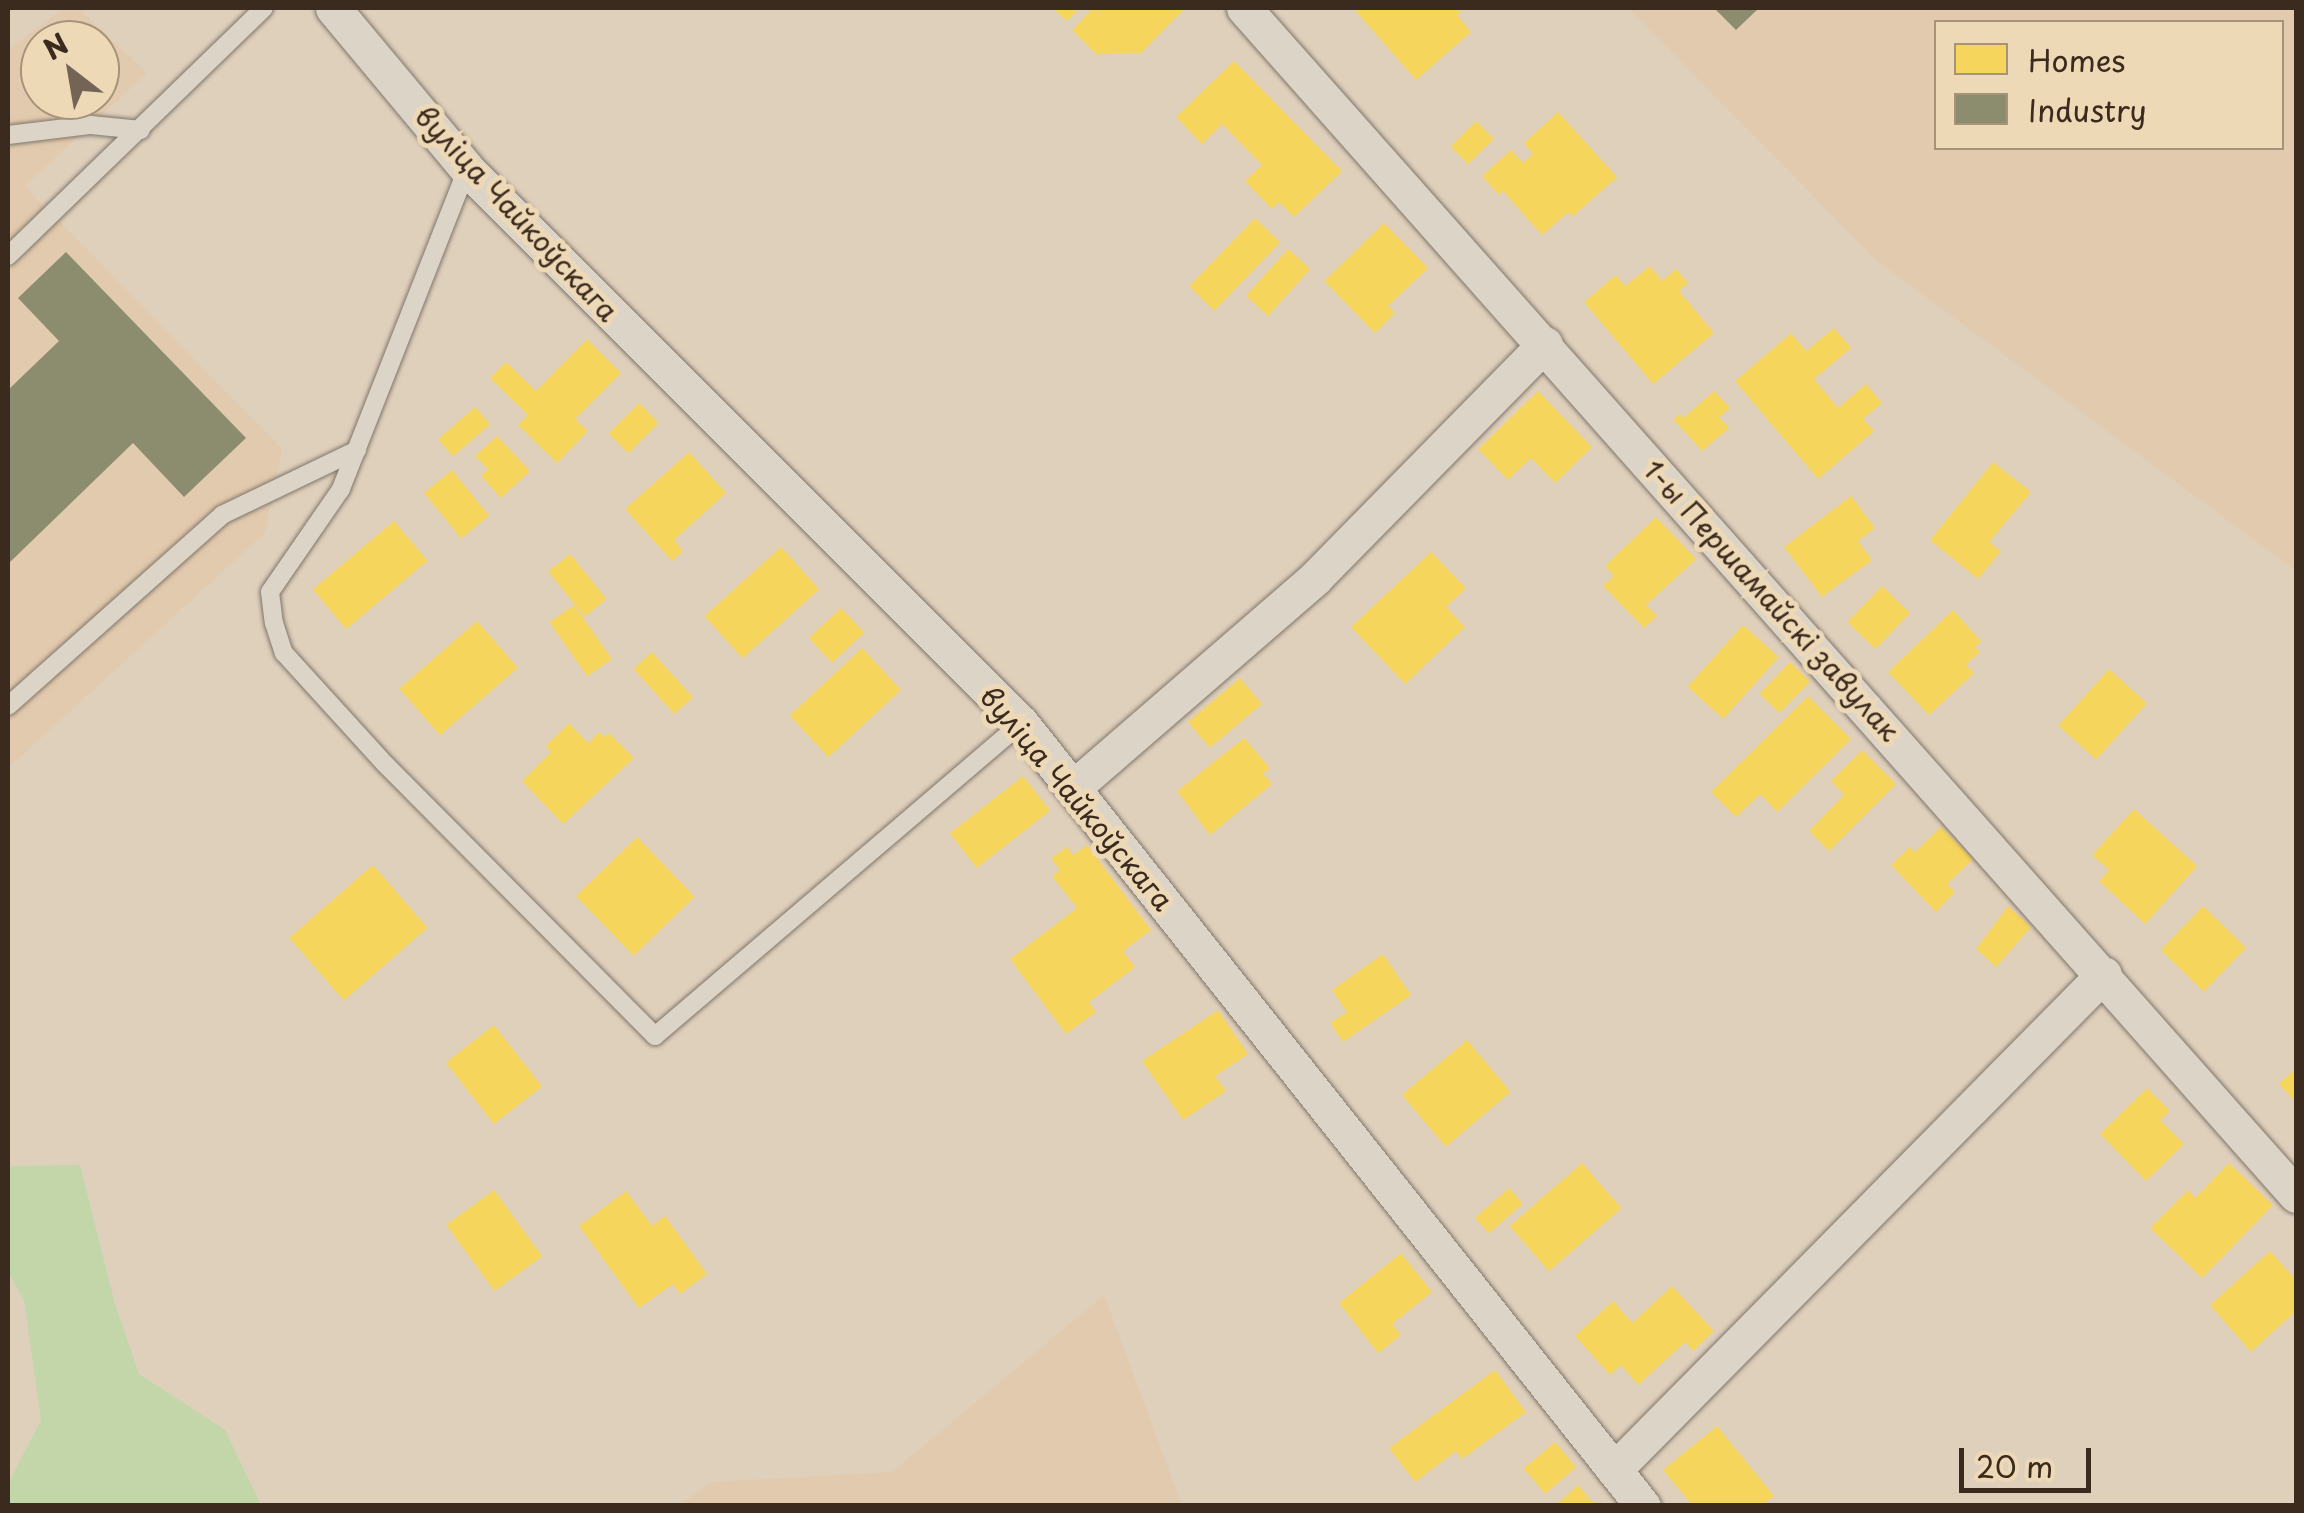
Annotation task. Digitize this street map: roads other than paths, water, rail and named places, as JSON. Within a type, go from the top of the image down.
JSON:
[{"type":"street","name":"вуліца Чайкоўскага","points":[[333,8],[467,169],[1020,722],[1643,1506]]},
{"type":"street","name":"1-ы Першамайскі завулак","points":[[1244,8],[2296,1195]]},
{"type":"street","points":[[1074,787],[1315,578],[1545,344]]},
{"type":"street","points":[[1614,1470],[2104,974]]},
{"type":"lane","points":[[8,256],[264,8]]},
{"type":"lane","points":[[8,134],[92,125],[140,130]]},
{"type":"lane","points":[[467,169],[341,489],[270,592],[284,653],[386,765],[654,1036],[1020,722]]},
{"type":"lane","points":[[8,706],[222,515],[358,450]]}]
